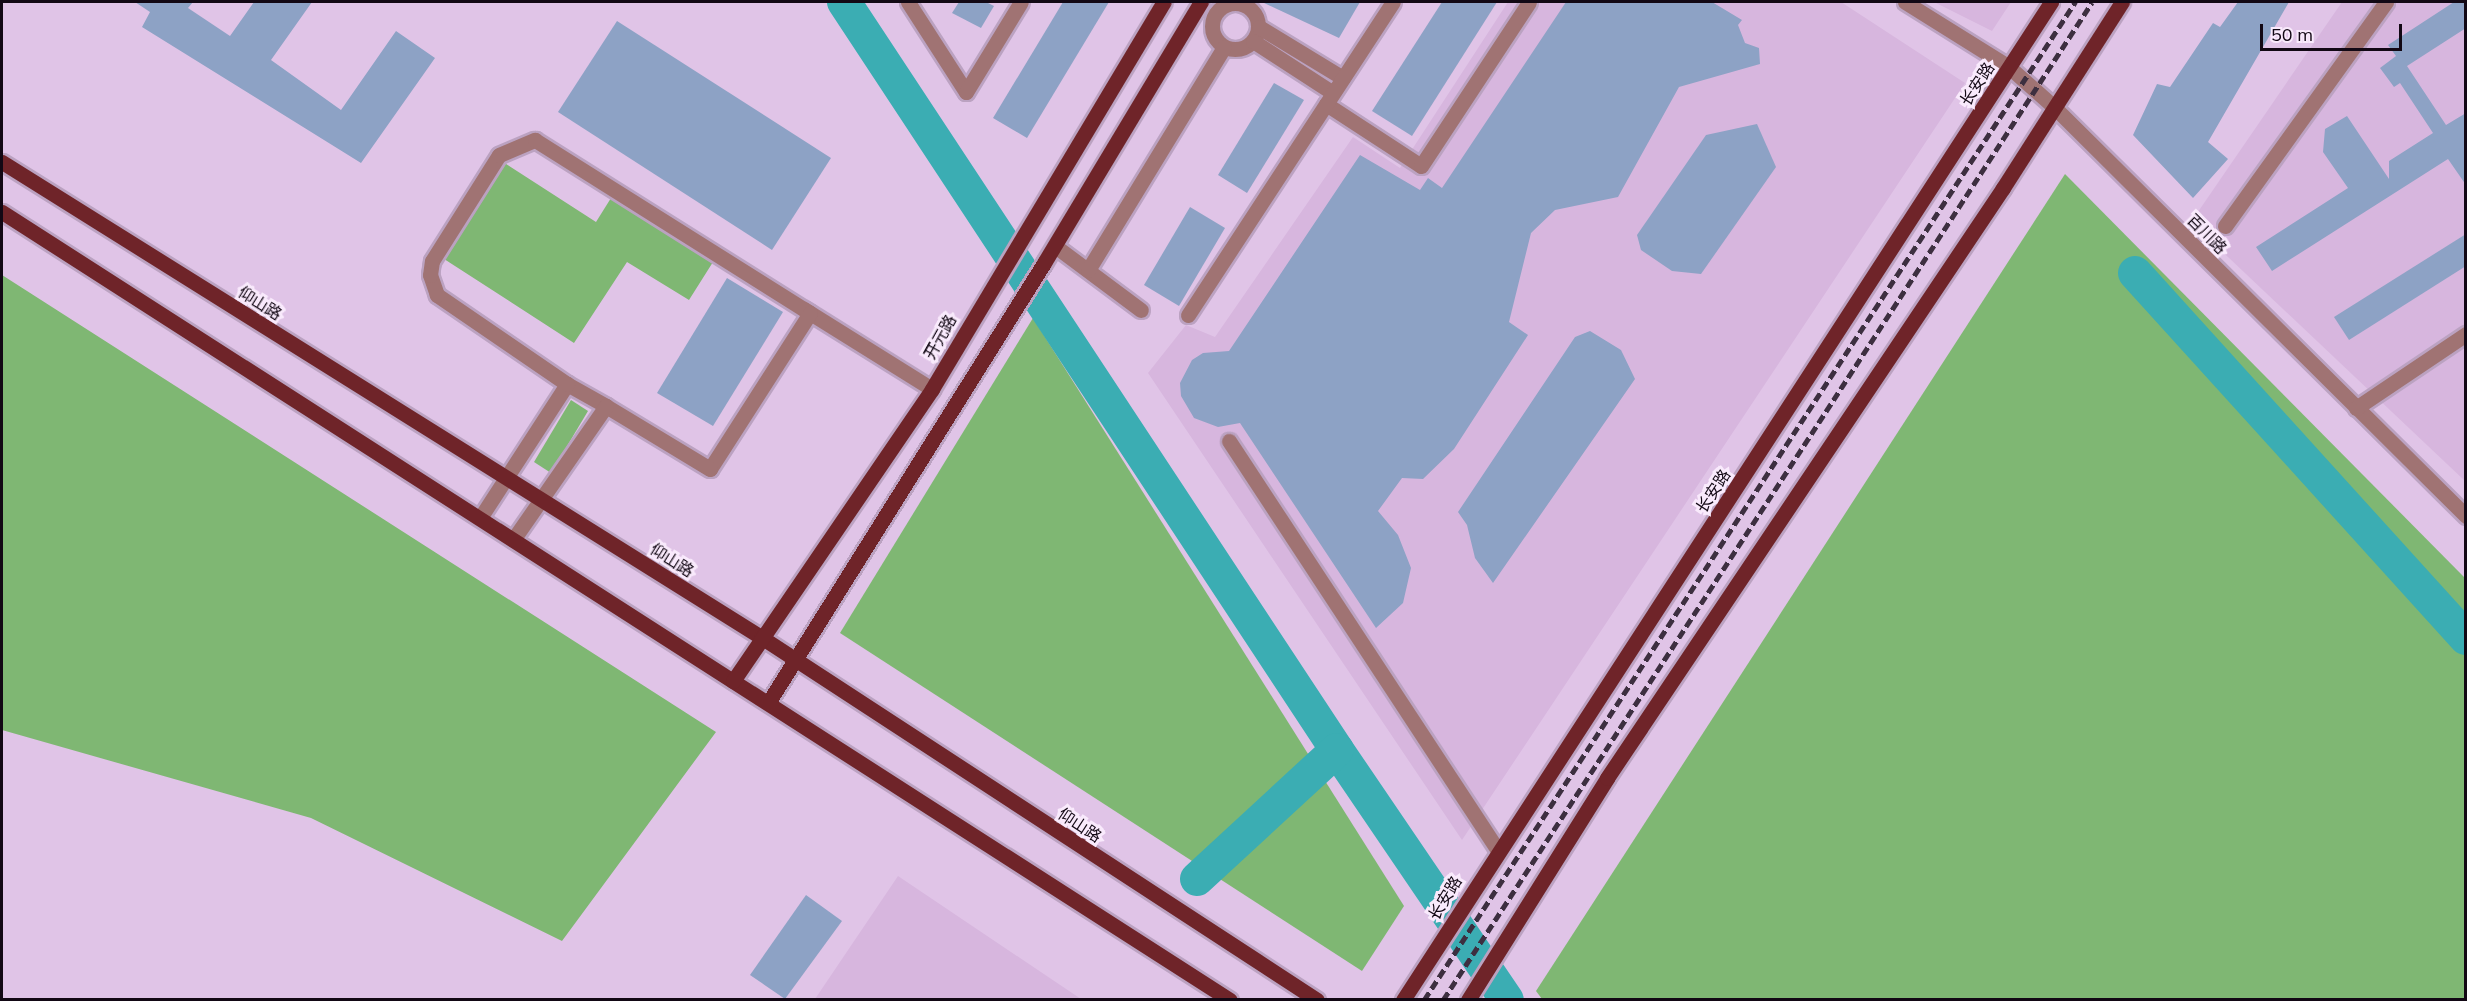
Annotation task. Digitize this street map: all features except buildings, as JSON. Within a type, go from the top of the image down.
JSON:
[{"type":"main road","name":"开元路","points":[[733,681],[932,389],[992,283],[1164,2]]},
{"type":"main road","name":"长安路","points":[[1403,999],[1492,856],[2051,2]]},
{"type":"main road","points":[[1468,999],[1527,903],[2122,2]]},
{"type":"main road","points":[[768,703],[1055,246],[1200,3]]},
{"type":"main road","name":"仰山路","points":[[2,162],[506,480],[761,637],[1317,999]]},
{"type":"main road","points":[[2,212],[1230,999]]},
{"type":"street","points":[[908,2],[966,92],[1021,2]]},
{"type":"street","points":[[1188,315],[1393,2]]},
{"type":"street","points":[[1256,34],[1240,49],[1224,46],[1212,28],[1215,13],[1227,3],[1251,4],[1256,34],[1329,99],[1421,166],[1528,2]]},
{"type":"street","name":"百川路","points":[[1905,2],[2009,67],[2053,106],[2466,516]]},
{"type":"street","points":[[2225,226],[2386,2]]},
{"type":"street","points":[[1200,3],[1215,13]]},
{"type":"street","points":[[1256,34],[1343,78]]},
{"type":"street","points":[[1088,270],[1224,46]]},
{"type":"street","points":[[804,309],[810,313],[710,469],[567,384],[437,295],[430,275],[432,261],[499,155],[535,140],[932,389]]},
{"type":"street","points":[[1055,246],[1141,310]]},
{"type":"street","points":[[2356,408],[2466,334]]},
{"type":"street","points":[[480,518],[567,384]]},
{"type":"street","points":[[513,540],[542,502],[606,406]]},
{"type":"street","points":[[1229,441],[1492,856]]},
{"type":"shaded area","points":[[1508,2],[1841,2],[1965,83],[1462,840],[1148,373],[1186,325],[1215,337],[1353,137],[1400,168]]},
{"type":"shaded area","points":[[1934,2],[2011,2],[1992,31]]},
{"type":"shaded area","points":[[2342,2],[2465,2],[2465,481],[2191,222]]},
{"type":"shaded area","points":[[898,876],[1081,999],[815,999]]},
{"type":"green space","points":[[503,162],[596,222],[611,198],[713,262],[689,300],[627,262],[574,343],[441,257]]},
{"type":"green space","points":[[2065,174],[2465,578],[2465,999],[1542,999],[1536,991]]},
{"type":"green space","points":[[2,275],[716,732],[562,941],[311,818],[2,730]]},
{"type":"green space","points":[[1033,318],[1404,906],[1362,971],[840,633]]},
{"type":"green space","points":[[571,400],[588,411],[551,473],[534,462]]},
{"type":"waterway","points":[[844,2],[1337,750],[1507,1000]]},
{"type":"waterway","points":[[2135,273],[2466,638]]},
{"type":"waterway","points":[[1197,879],[1337,750]]},
{"type":"railway","points":[[1424,1000],[2075,2]]},
{"type":"railway","points":[[1443,1000],[2092,2]]}]
